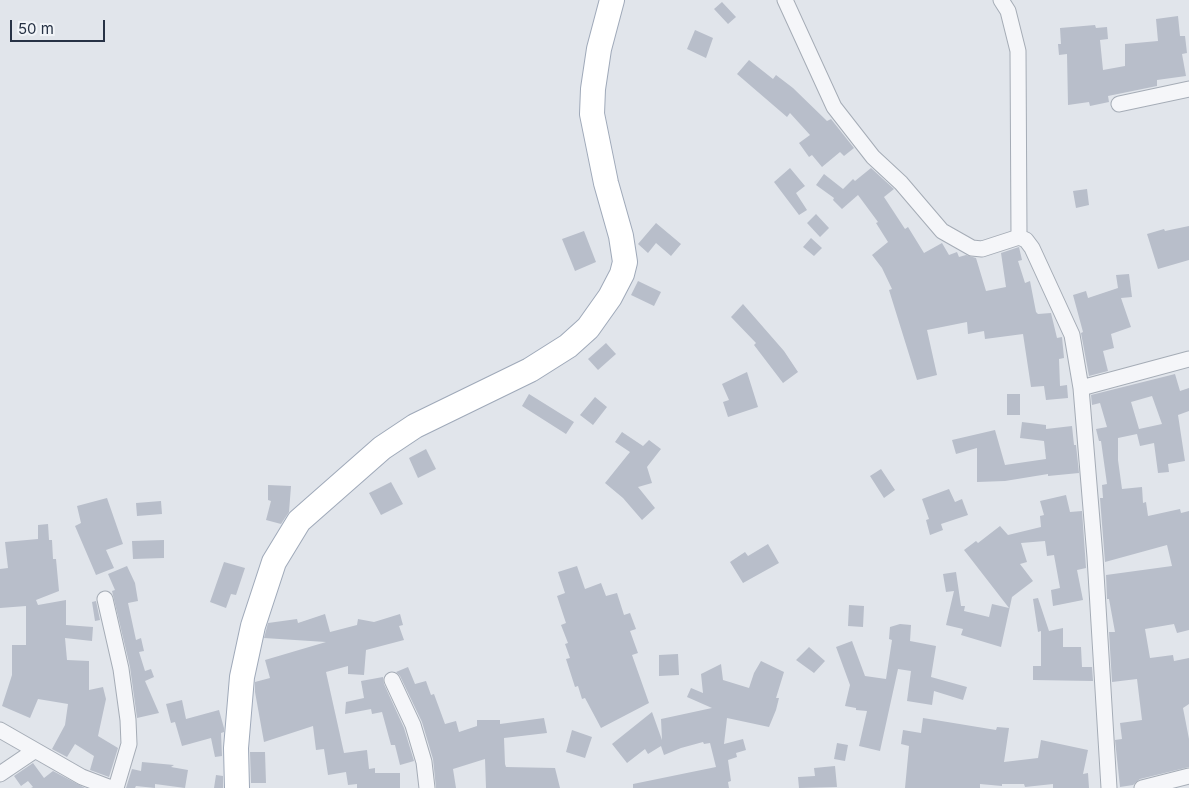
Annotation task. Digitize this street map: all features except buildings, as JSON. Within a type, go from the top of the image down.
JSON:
[{"type":"main road","points":[[237,788],[236,748],[240,696],[253,626],[274,562],[299,521],[382,448],[414,426],[530,370],[568,346],[588,328],[610,297],[622,274],[624,262],[623,243],[606,183],[592,114],[599,49],[612,0]]},
{"type":"street","points":[[785,0],[834,107],[873,156],[901,183],[942,231],[972,248],[982,249],[1019,237],[1026,240],[1032,248],[1072,335],[1081,388],[1095,557],[1109,788]]},
{"type":"street","points":[[1001,0],[1008,11],[1018,51],[1019,237]]},
{"type":"street","points":[[1119,104],[1189,90]]},
{"type":"street","points":[[1081,388],[1189,359]]},
{"type":"street","points":[[105,599],[121,669],[128,720],[129,744],[116,788]]},
{"type":"street","points":[[392,680],[413,725],[424,762],[426,788]]},
{"type":"street","points":[[0,730],[82,777],[111,788]]},
{"type":"street","points":[[0,774],[34,751]]},
{"type":"street","points":[[1142,788],[1162,786],[1189,776]]}]
